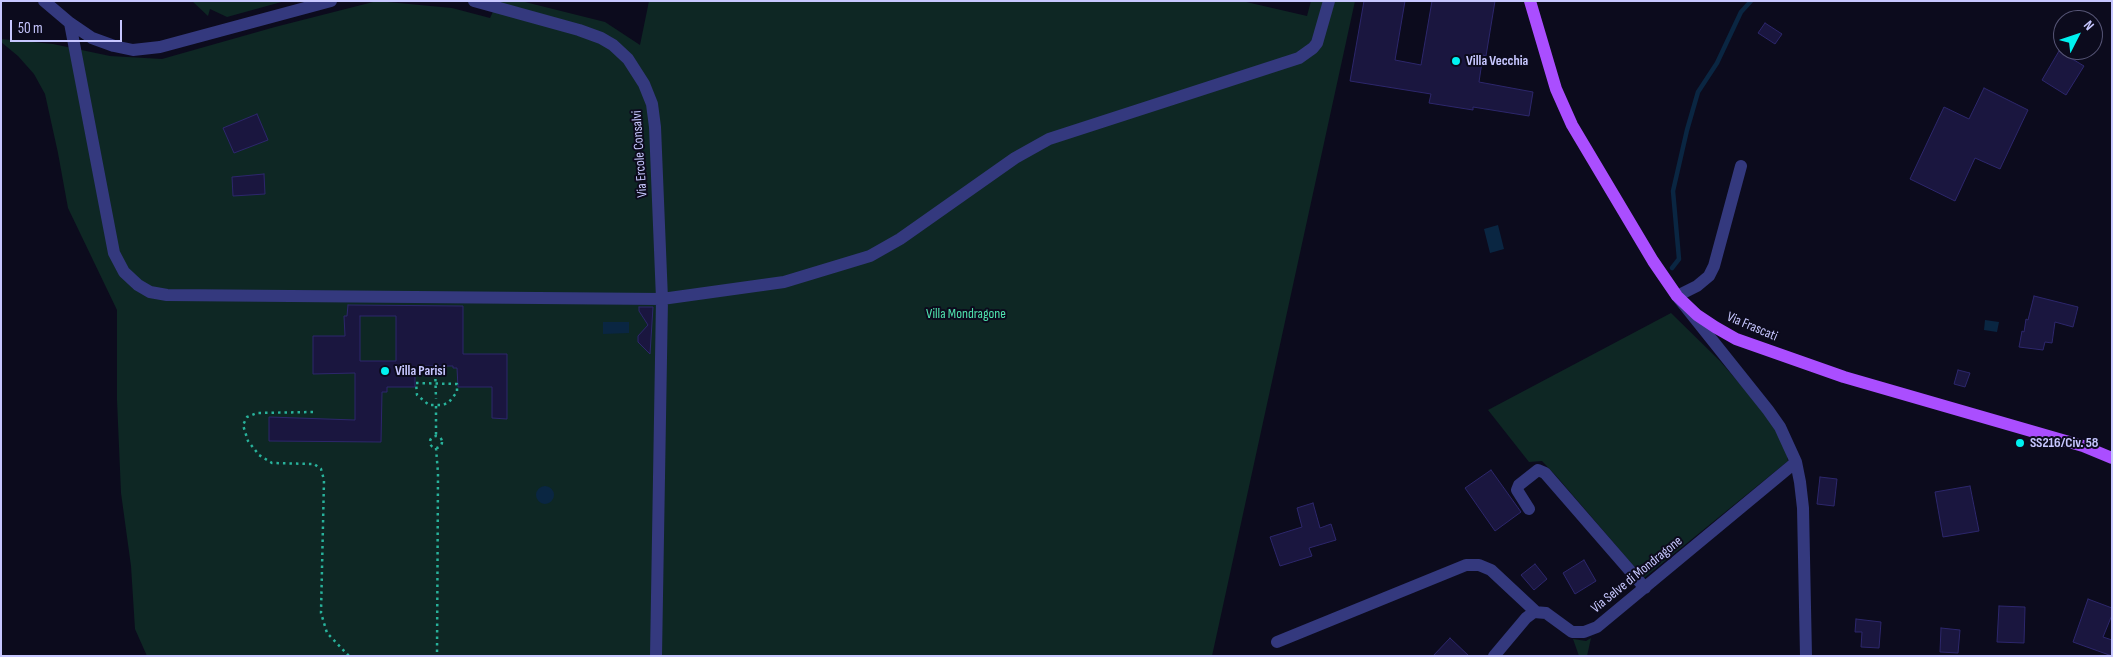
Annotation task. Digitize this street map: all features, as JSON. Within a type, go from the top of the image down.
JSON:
[{"type":"main road","name":"Via Frascati","points":[[1530,1],[1556,89],[1565,111],[1645,248],[1677,296],[1701,318],[1736,339],[1844,377],[2083,446],[2112,458]]},
{"type":"street","points":[[44,1],[70,23],[106,44],[143,50],[331,1]]},
{"type":"street","name":"Via Ercole Consalvi","points":[[474,1],[579,30],[601,38],[623,54],[641,78],[650,97],[655,117],[662,299],[656,656]]},
{"type":"street","points":[[70,23],[114,253],[124,272],[138,285],[150,292],[167,295],[662,299],[784,282],[870,256],[900,240],[1007,163],[1050,139],[1299,58],[1313,48],[1316,43],[1329,1]]},
{"type":"street","points":[[1741,166],[1714,266],[1709,276],[1697,286],[1677,296],[1768,410],[1780,427],[1796,462],[1803,508],[1806,656]]},
{"type":"street","name":"Via Selve di Mondragone","points":[[1277,642],[1466,566],[1479,565],[1491,570],[1536,612],[1550,616],[1562,627],[1572,632],[1584,632],[1597,627],[1796,462]]},
{"type":"street","points":[[1528,509],[1517,490],[1519,485],[1538,470],[1545,472],[1645,588]]},
{"type":"street","points":[[1494,656],[1526,618],[1536,612]]},
{"type":"path","points":[[435,366],[436,399]]},
{"type":"path","points":[[416,383],[436,384],[457,384],[457,392],[449,402],[436,406],[422,401],[418,395],[416,383]]},
{"type":"path","points":[[436,406],[436,436]]},
{"type":"path","points":[[313,412],[257,413],[247,417],[243,425],[248,441],[259,455],[272,463],[314,464],[321,469],[324,480],[321,613],[327,633],[349,656]]},
{"type":"path","points":[[436,436],[440,438],[442,443],[436,448]]},
{"type":"path","points":[[436,436],[431,438],[430,442],[431,446],[436,448]]},
{"type":"path","points":[[436,448],[438,472],[437,656]]},
{"type":"green space","points":[[192,1],[285,1],[227,17],[210,9],[208,16]]},
{"type":"green space","name":"Villa Mondragone","points":[[377,1],[452,8],[490,18],[498,1],[521,1],[605,22],[640,45],[649,1],[1242,1],[1307,16],[1311,1],[1355,1],[1212,656],[147,656],[135,629],[131,566],[121,493],[117,400],[117,310],[68,208],[45,94],[34,74],[18,56],[1,42],[1,39],[53,44],[110,56],[162,59]]},
{"type":"green space","points":[[1671,313],[1720,361],[1759,406],[1779,435],[1788,461],[1644,578],[1542,461],[1529,462],[1488,410]]},
{"type":"green space","points":[[1591,638],[1587,656],[1579,656],[1573,639],[1586,641]]},
{"type":"water","points":[[1498,225],[1504,249],[1490,253],[1484,229]]},
{"type":"water","points":[[1985,320],[1999,322],[1997,332],[1984,330]]},
{"type":"water","points":[[603,322],[629,322],[629,333],[603,334]]},
{"type":"water","points":[[541,486],[549,486],[554,491],[552,502],[541,504],[536,499],[536,491]]},
{"type":"building","name":"Villa Vecchia","points":[[1364,1],[1405,1],[1395,60],[1421,65],[1432,1],[1495,1],[1486,56],[1483,55],[1479,82],[1533,92],[1529,116],[1473,107],[1473,110],[1429,103],[1431,94],[1350,81]]},
{"type":"building","points":[[1765,23],[1782,34],[1775,44],[1758,33]]},
{"type":"building","points":[[2054,60],[2074,60],[2084,66],[2066,95],[2042,80]]},
{"type":"building","points":[[1984,88],[2028,110],[2000,169],[1975,158],[1955,201],[1910,179],[1944,107],[1969,119]]},
{"type":"building","points":[[257,114],[268,140],[234,153],[223,128]]},
{"type":"building","points":[[264,174],[265,194],[233,196],[232,177]]},
{"type":"building","points":[[2034,296],[2078,307],[2073,327],[2055,322],[2052,343],[2045,342],[2043,350],[2019,347],[2022,331],[2024,332],[2026,319],[2028,320]]},
{"type":"building","name":"Villa Parisi","points":[[348,305],[463,306],[463,354],[507,354],[507,419],[492,418],[492,387],[458,387],[457,368],[453,368],[453,366],[419,366],[419,369],[415,369],[415,387],[387,387],[387,392],[382,392],[381,442],[269,441],[269,417],[355,420],[355,373],[313,374],[313,336],[345,336],[344,316],[347,316]],"holes":[[[360,316],[396,316],[396,361],[360,361]]]},
{"type":"building","points":[[639,307],[653,307],[650,354],[638,342],[638,336],[648,325],[639,311]]},
{"type":"building","points":[[1958,370],[1970,373],[1965,387],[1954,384]]},
{"type":"building","points":[[1491,470],[1521,512],[1495,531],[1465,488]]},
{"type":"building","points":[[1820,477],[1837,479],[1834,506],[1817,504]]},
{"type":"building","points":[[1970,486],[1979,531],[1943,537],[1935,492]]},
{"type":"building","points":[[1313,503],[1320,528],[1331,524],[1336,540],[1309,548],[1312,556],[1280,566],[1270,537],[1302,527],[1297,508]]},
{"type":"building","points":[[1584,560],[1596,581],[1575,594],[1563,573]]},
{"type":"building","points":[[1535,564],[1547,579],[1534,590],[1521,575]]},
{"type":"building","points":[[2088,599],[2112,608],[2112,615],[2103,637],[2112,640],[2112,656],[2073,642]]},
{"type":"building","points":[[1999,606],[2025,607],[2024,643],[1997,642]]},
{"type":"building","points":[[1856,619],[1881,622],[1879,648],[1861,647],[1862,632],[1855,632]]},
{"type":"building","points":[[1941,628],[1960,630],[1958,653],[1940,652]]},
{"type":"building","points":[[1450,638],[1469,656],[1433,656]]},
{"type":"waterway","points":[[1672,268],[1679,259],[1673,191],[1698,92],[1717,63],[1741,12],[1751,1]]},
{"type":"place","name":"Villa Vecchia","points":[[1456,61]]},
{"type":"place","name":"Villa Parisi","points":[[385,371]]},
{"type":"place","name":"SS216/Civ. 58","points":[[2020,443]]}]
